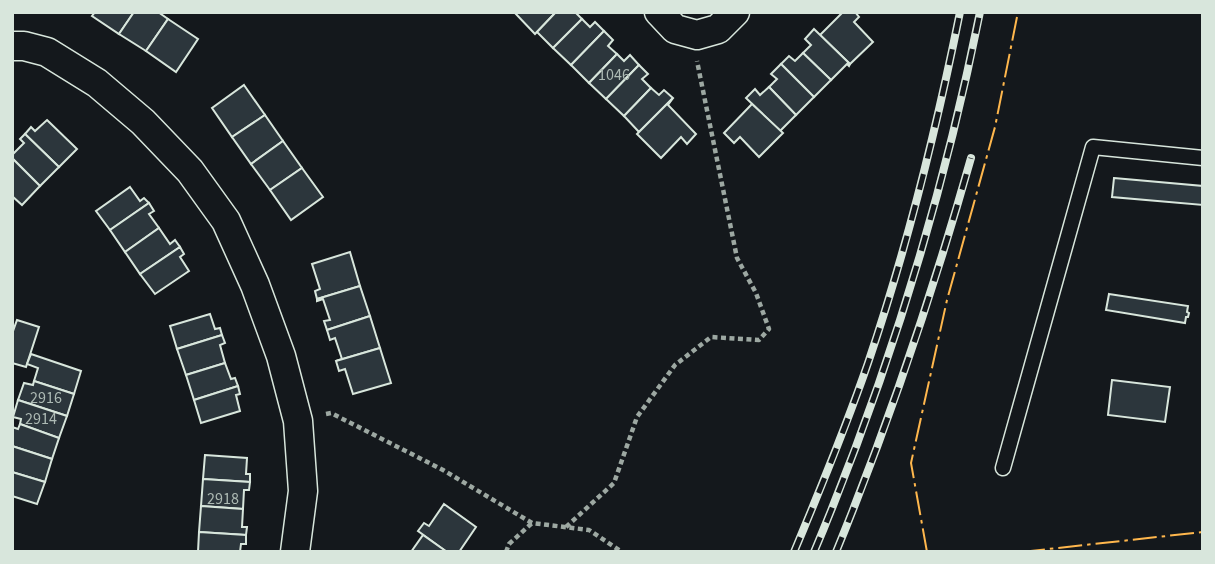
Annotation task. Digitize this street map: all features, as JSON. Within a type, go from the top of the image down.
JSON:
[{"type":"street","points":[[659,12],[675,29],[697,35],[718,29],[735,12]]},
{"type":"street","points":[[12,46],[47,52],[97,83],[143,122],[190,171],[226,221],[255,285],[281,356],[298,421],[303,491],[295,552]]},
{"type":"lane","points":[[1003,468],[1093,148],[1203,158]]},
{"type":"path","points":[[566,527],[614,483],[637,417],[675,365],[710,337],[759,340],[769,328],[756,293],[737,258],[697,66],[697,35]]},
{"type":"path","points":[[298,421],[331,413],[443,470],[532,523],[589,530],[622,552]]},
{"type":"path","points":[[506,552],[509,544],[532,523]]},
{"type":"building","points":[[95,12],[134,12],[119,34],[92,16]]},
{"type":"building","points":[[134,12],[158,12],[168,19],[146,51],[119,34]]},
{"type":"building","points":[[514,12],[556,12],[535,34]]},
{"type":"building","points":[[556,12],[575,12],[582,19],[553,48],[537,32]]},
{"type":"building","points":[[843,12],[855,12],[859,17],[854,22],[873,42],[850,64],[820,35]]},
{"type":"building","points":[[168,19],[198,39],[176,72],[146,51]]},
{"type":"building","points":[[582,19],[590,27],[595,22],[604,31],[571,65],[553,48]]},
{"type":"building","points":[[814,29],[850,64],[831,80],[803,53],[811,45],[805,39]]},
{"type":"building","points":[[604,31],[613,40],[608,46],[617,54],[589,83],[571,65]]},
{"type":"building","points":[[803,53],[831,80],[814,97],[781,64],[789,56],[795,61]]},
{"type":"building","points":[[617,54],[624,61],[630,55],[639,65],[606,99],[589,83]]},
{"type":"building","points":[[781,64],[814,97],[796,115],[769,87],[777,79],[771,74]]},
{"type":"building","points":[[639,65],[648,74],[642,79],[651,88],[624,116],[606,99]]},
{"type":"building","points":[[244,85],[265,115],[232,137],[212,108]]},
{"type":"building","points":[[769,87],[796,115],[780,131],[746,98],[755,89],[760,95]]},
{"type":"building","points":[[651,88],[659,95],[664,90],[673,98],[639,132],[624,116]]},
{"type":"building","points":[[673,98],[668,105],[696,134],[687,144],[681,137],[661,158],[637,134]]},
{"type":"building","points":[[752,104],[783,133],[759,157],[740,137],[734,143],[724,133]]},
{"type":"building","points":[[265,115],[283,141],[251,164],[232,137]]},
{"type":"building","points":[[47,120],[77,149],[59,167],[25,134],[31,127],[35,131]]},
{"type":"building","points":[[25,134],[59,167],[40,186],[12,158],[24,143],[20,139]]},
{"type":"building","points":[[283,141],[302,168],[270,190],[251,164]]},
{"type":"building","points":[[12,158],[40,186],[22,205],[12,196]]},
{"type":"building","points":[[302,168],[323,197],[291,220],[270,190]]},
{"type":"building","points":[[1114,178],[1203,186],[1203,205],[1112,197]]},
{"type":"building","points":[[130,187],[140,201],[144,198],[149,203],[110,230],[96,211]]},
{"type":"building","points":[[149,203],[154,211],[149,214],[159,228],[125,252],[110,230]]},
{"type":"building","points":[[159,228],[170,244],[175,240],[180,247],[140,274],[125,252]]},
{"type":"building","points":[[180,247],[184,254],[180,257],[189,271],[155,294],[140,274]]},
{"type":"building","points":[[350,252],[360,286],[317,299],[315,291],[320,289],[312,264]]},
{"type":"building","points":[[360,286],[370,316],[327,330],[324,321],[330,320],[323,299],[317,299]]},
{"type":"building","points":[[1109,294],[1188,306],[1188,317],[1185,323],[1106,310]]},
{"type":"building","points":[[210,314],[215,329],[220,328],[222,335],[177,349],[170,326]]},
{"type":"building","points":[[370,316],[380,348],[336,361],[342,359],[335,338],[330,340],[327,330]]},
{"type":"building","points":[[17,320],[39,327],[26,367],[12,363],[12,334]]},
{"type":"building","points":[[222,335],[225,343],[220,345],[225,363],[186,375],[177,349]]},
{"type":"building","points":[[380,348],[391,383],[353,394],[345,369],[339,371],[336,361]]},
{"type":"building","points":[[31,354],[81,371],[74,394],[34,381],[38,368],[27,364]]},
{"type":"building","points":[[225,363],[231,379],[235,378],[238,386],[194,400],[186,375]]},
{"type":"building","points":[[1112,380],[1170,387],[1165,422],[1108,415]]},
{"type":"building","points":[[34,381],[74,394],[67,416],[18,400],[24,383],[33,385]]},
{"type":"building","points":[[238,386],[240,394],[236,395],[240,411],[201,423],[194,400]]},
{"type":"building","points":[[18,400],[67,416],[59,438],[20,424],[21,419],[13,417]]},
{"type":"building","points":[[20,424],[59,438],[52,459],[12,446],[12,427],[18,429]]},
{"type":"building","points":[[12,446],[52,459],[45,482],[12,472]]},
{"type":"building","points":[[205,455],[247,458],[246,474],[250,474],[250,482],[203,479]]},
{"type":"building","points":[[12,472],[45,482],[37,504],[12,496]]},
{"type":"building","points":[[203,479],[250,482],[249,490],[244,490],[243,509],[201,506]]},
{"type":"building","points":[[444,504],[476,527],[459,552],[447,552],[418,531],[424,523],[429,526]]},
{"type":"building","points":[[201,506],[243,509],[242,527],[247,527],[246,535],[199,532]]},
{"type":"building","points":[[199,532],[246,535],[246,544],[241,544],[240,552],[198,552]]},
{"type":"building","points":[[423,535],[447,552],[411,552]]},
{"type":"railway","points":[[794,552],[851,411],[882,320],[920,189],[960,12]]},
{"type":"railway","points":[[814,552],[866,421],[910,286],[949,150],[980,12]]},
{"type":"railway","points":[[836,552],[909,357],[971,158]]},
{"type":"power","points":[[927,552],[911,463],[947,300],[995,127],[1018,12]]},
{"type":"power","points":[[1021,552],[1203,532]]}]
